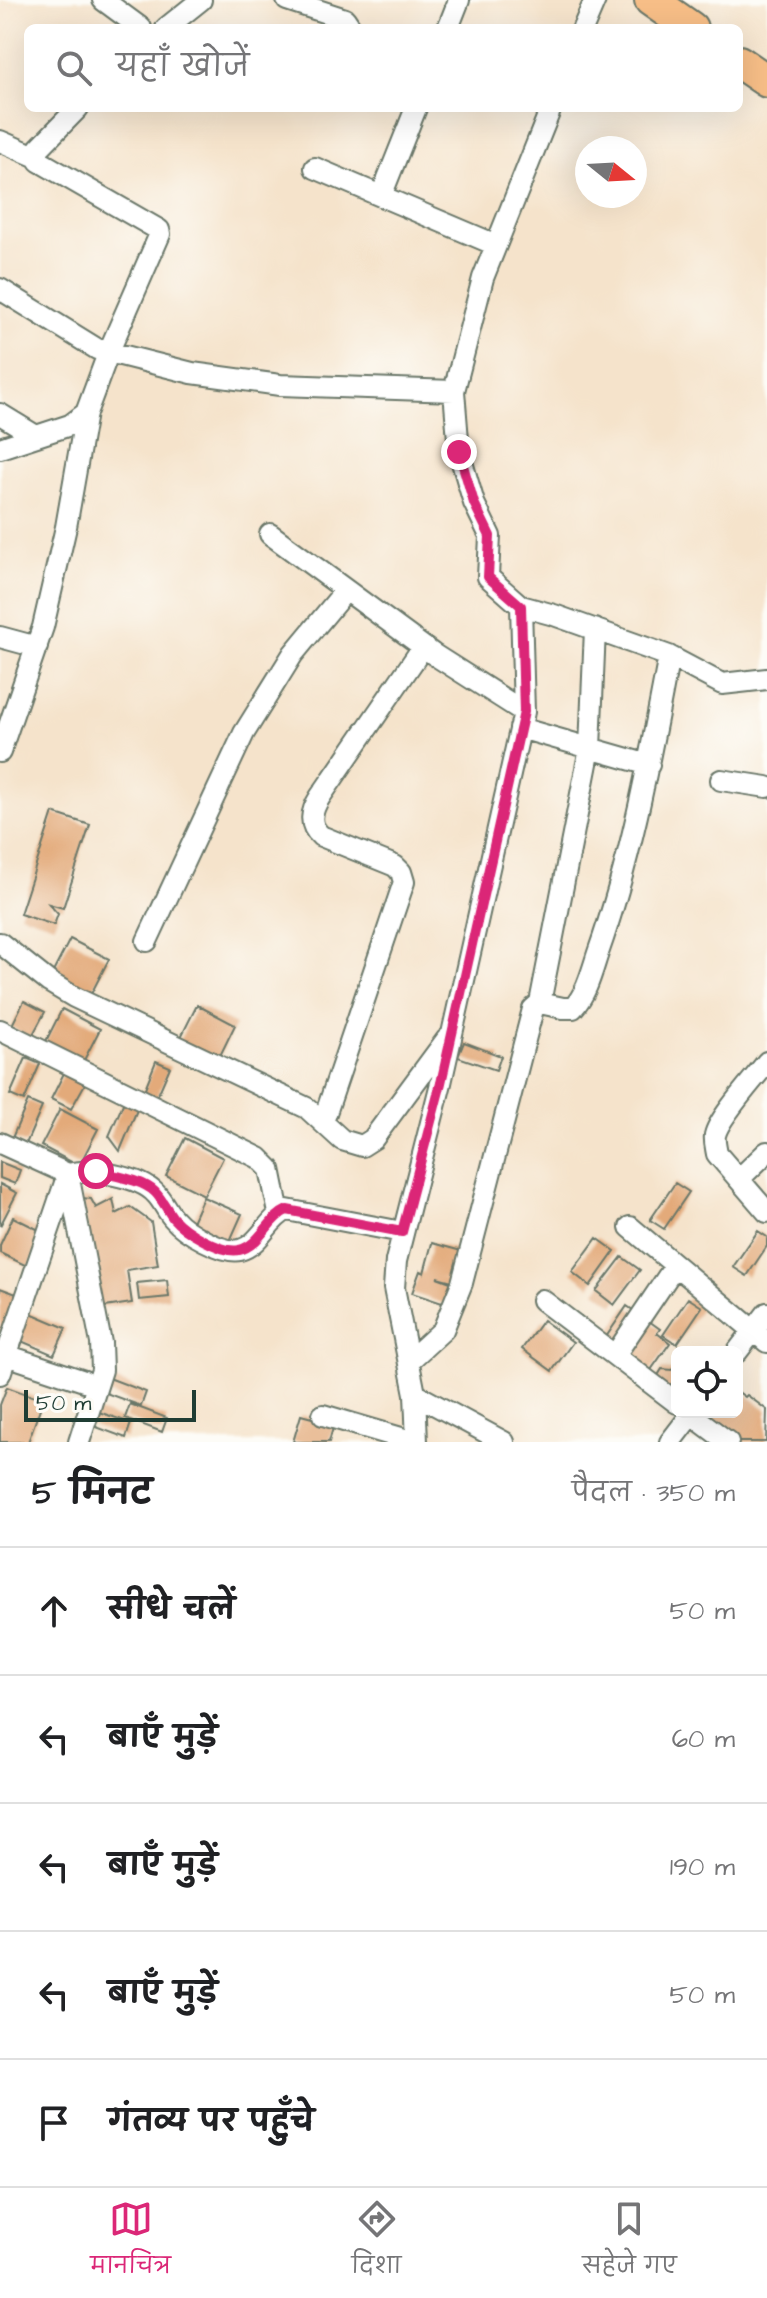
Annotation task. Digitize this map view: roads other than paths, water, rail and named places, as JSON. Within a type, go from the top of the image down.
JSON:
[{"type":"main road","points":[[652,0],[685,24]]},
{"type":"main road","points":[[743,65],[767,81]]},
{"type":"street","points":[[103,0],[136,24]]},
{"type":"street","points":[[171,24],[201,0]]},
{"type":"street","points":[[287,0],[345,19],[348,24]]},
{"type":"street","points":[[450,24],[459,0]]},
{"type":"street","points":[[585,24],[595,0]]},
{"type":"street","points":[[37,157],[39,148],[74,112]]},
{"type":"street","points":[[381,196],[414,112]]},
{"type":"street","points":[[549,112],[483,278],[454,391],[459,452],[474,503],[490,536],[488,577],[521,606],[669,656],[722,684],[767,679]]},
{"type":"street","points":[[0,141],[37,157],[44,165],[159,230],[160,234],[109,351],[86,413],[66,527],[37,647],[8,710],[0,752]]},
{"type":"street","points":[[315,168],[496,245]]},
{"type":"street","points":[[0,290],[97,349],[192,373],[280,385],[454,391]]},
{"type":"street","points":[[0,448],[70,425],[86,413]]},
{"type":"street","points":[[0,414],[36,436]]},
{"type":"street","points":[[270,534],[522,720],[590,748],[649,765]]},
{"type":"street","points":[[147,941],[244,733],[293,654],[346,590]]},
{"type":"street","points":[[323,1415],[416,1442],[415,1394],[394,1288],[396,1261],[441,1083],[522,720],[521,606]]},
{"type":"street","points":[[409,1361],[443,1330],[462,1283],[533,1009],[540,1003],[590,748],[595,629]]},
{"type":"street","points":[[0,637],[37,647]]},
{"type":"street","points":[[323,1122],[404,882],[395,866],[321,836],[314,830],[311,818],[320,797],[423,647]]},
{"type":"street","points":[[540,1003],[573,1008],[586,988],[611,915],[649,765],[669,656]]},
{"type":"street","points":[[721,780],[767,787]]},
{"type":"street","points":[[0,943],[49,982],[74,997],[307,1108],[342,1140],[362,1146],[373,1139],[450,1035]]},
{"type":"street","points":[[0,1030],[259,1158],[270,1169],[279,1213]]},
{"type":"street","points":[[767,1062],[723,1118],[715,1133],[717,1154],[767,1212]]},
{"type":"street","points":[[0,1143],[68,1174],[96,1171],[140,1183],[155,1192],[174,1220],[191,1234],[226,1250],[249,1246],[279,1213],[287,1210],[402,1232]]},
{"type":"street","points":[[739,1179],[767,1152]]},
{"type":"street","points":[[68,1174],[2,1361],[84,1381]]},
{"type":"street","points":[[68,1174],[101,1343],[102,1370],[79,1442]]},
{"type":"street","points":[[630,1227],[760,1336]]},
{"type":"street","points":[[615,1355],[675,1266]]},
{"type":"street","points":[[542,1300],[671,1398]]},
{"type":"street","points":[[743,1348],[760,1336],[767,1313]]},
{"type":"street","points":[[415,1394],[504,1442]]},
{"type":"street","points":[[670,1442],[683,1418]]},
{"type":"street","points":[[697,1418],[728,1442]]}]
